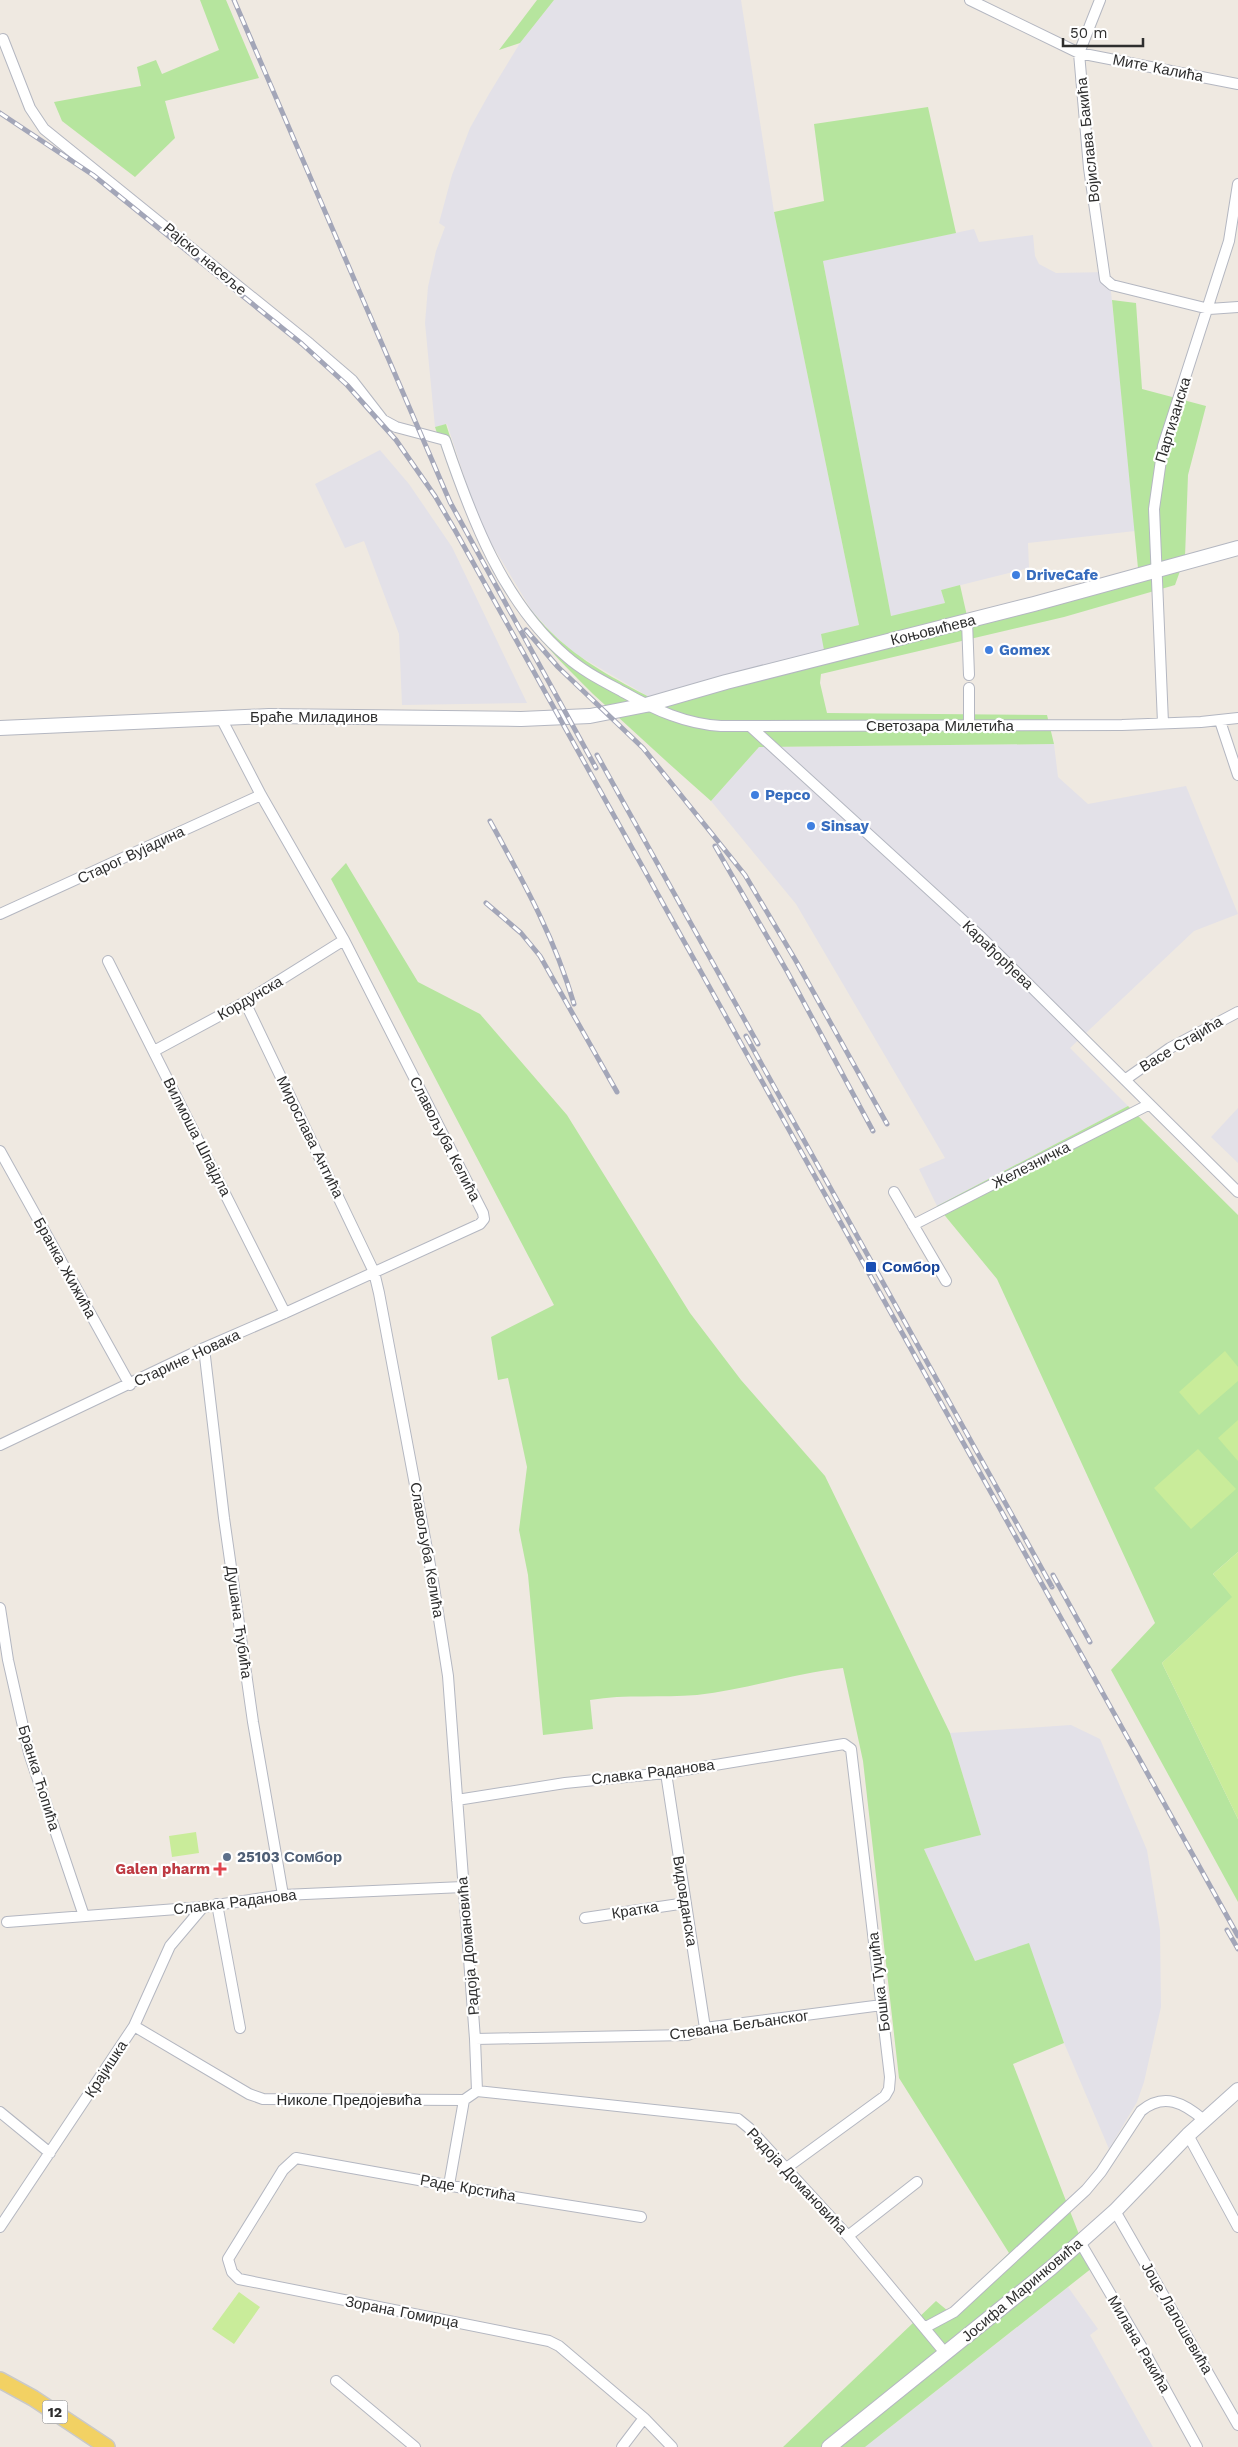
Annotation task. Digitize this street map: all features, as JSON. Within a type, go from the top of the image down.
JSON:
[{"type":"main road","name":"Коњовићева","points":[[627,709],[967,621],[1238,548]]},
{"type":"main road","name":"Браће Миладинов","points":[[0,728],[268,716],[575,718],[627,709]]},
{"type":"main road","name":"Јосифа Маринковића","points":[[829,2447],[946,2354],[1080,2242],[1115,2211],[1188,2135],[1238,2090]]},
{"type":"main road","name":"12","points":[[0,2380],[33,2398],[107,2447]]},
{"type":"street","name":"Мите Калића","points":[[970,0],[1080,54],[1238,84]]},
{"type":"street","name":"Војислава Бакића","points":[[1100,0],[1080,54],[1089,168],[1102,274],[1112,286],[1209,309]]},
{"type":"street","name":"Рајско насеље","points":[[3,39],[30,108],[44,129],[352,380],[383,420],[396,427],[445,440]]},
{"type":"street","name":"Партизанска","points":[[1163,723],[1154,509],[1158,468],[1163,446],[1234,239],[1238,184]]},
{"type":"street","points":[[1209,309],[1238,308]]},
{"type":"street","name":"Светозара Милетића","points":[[445,440],[472,514],[493,558],[538,629],[561,652],[582,669],[646,705],[697,725],[1122,725],[1220,721],[1238,718]]},
{"type":"street","points":[[967,621],[969,675]]},
{"type":"street","points":[[969,688],[969,726]]},
{"type":"street","name":"Славољуба Келића","points":[[221,718],[261,795],[344,940],[483,1212],[484,1219],[480,1224],[374,1272],[435,1590],[448,1676],[458,1800]]},
{"type":"street","points":[[1220,721],[1238,775]]},
{"type":"street","name":"Карађорђева","points":[[751,726],[980,937],[1126,1079],[1148,1105],[1238,1192]]},
{"type":"street","name":"Старог Вујадина","points":[[0,914],[261,795]]},
{"type":"street","name":"Кордунска","points":[[154,1051],[245,1002],[344,940]]},
{"type":"street","name":"Вилмоша Шпајдла","points":[[108,961],[286,1313]]},
{"type":"street","name":"Мирослава Антића","points":[[245,1002],[374,1272]]},
{"type":"street","name":"Васе Стајића","points":[[1126,1079],[1170,1048],[1238,1012]]},
{"type":"street","name":"Железничка","points":[[914,1225],[1148,1105]]},
{"type":"street","name":"Бранка Жижића","points":[[1,1157],[130,1385]]},
{"type":"street","points":[[894,1192],[946,1281]]},
{"type":"street","name":"Старине Новака","points":[[0,1445],[130,1385],[204,1348],[286,1313],[374,1272]]},
{"type":"street","name":"Душана Ћубића","points":[[204,1348],[224,1518],[253,1722],[283,1895]]},
{"type":"street","name":"Бранка Ћопића","points":[[0,1608],[8,1660],[29,1753],[84,1916]]},
{"type":"street","name":"Славка Раданова","points":[[458,1800],[565,1783],[666,1773],[835,1746],[848,1746]]},
{"type":"street","name":"Бошка Туцића","points":[[785,2170],[885,2096],[890,2077],[853,1756],[848,1746]]},
{"type":"street","name":"Видовданска","points":[[666,1773],[706,2028]]},
{"type":"street","name":"Радоја Домановића","points":[[458,1800],[476,2039],[477,2091],[738,2119],[749,2128],[785,2170],[848,2236],[926,2327],[946,2354]]},
{"type":"street","name":"Славка Раданова","points":[[7,1922],[203,1907],[283,1895],[463,1886]]},
{"type":"street","name":"Кратка","points":[[584,1918],[686,1903]]},
{"type":"street","points":[[217,1904],[240,2028]]},
{"type":"street","name":"Крајишка","points":[[0,2227],[134,2026],[170,1946],[203,1907]]},
{"type":"street","name":"Стевана Бељанског","points":[[476,2039],[688,2036],[706,2028],[882,2005]]},
{"type":"street","name":"Николе Предојевића","points":[[134,2026],[249,2094],[263,2099],[464,2100]]},
{"type":"street","points":[[448,2185],[464,2100],[477,2091]]},
{"type":"street","name":"Јосифа Маринковића","points":[[926,2327],[954,2312],[1086,2190],[1101,2172],[1141,2111],[1150,2104],[1172,2100],[1195,2112],[1204,2120]]},
{"type":"street","points":[[0,2112],[50,2154]]},
{"type":"street","points":[[1188,2135],[1238,2228]]},
{"type":"street","name":"Раде Крстића","points":[[296,2158],[641,2217]]},
{"type":"street","name":"Зорана Гомирца","points":[[296,2158],[283,2170],[228,2258],[232,2272],[239,2279],[549,2341],[559,2346],[644,2418],[672,2447]]},
{"type":"street","points":[[848,2236],[917,2182]]},
{"type":"street","name":"Јоце Лалошевића","points":[[1115,2211],[1238,2425]]},
{"type":"street","name":"Милана Ракића","points":[[1080,2242],[1144,2351],[1197,2447]]},
{"type":"street","points":[[336,2381],[415,2447]]},
{"type":"street","points":[[622,2447],[644,2418]]},
{"type":"shaded area","points":[[554,0],[741,0],[774,212],[859,625],[822,634],[825,650],[651,698],[574,653],[532,611],[488,538],[471,497],[447,424],[435,427],[425,323],[428,287],[436,251],[445,227],[439,223],[452,175],[470,128],[489,94],[520,43]]},
{"type":"shaded area","points":[[974,229],[979,242],[1033,235],[1035,256],[1039,264],[1056,273],[1109,272],[1135,531],[1028,543],[1029,568],[941,590],[945,603],[891,617],[823,261]]},
{"type":"shaded area","points":[[380,450],[409,484],[452,547],[527,703],[402,705],[399,634],[364,541],[345,548],[315,484]]},
{"type":"shaded area","points":[[1054,744],[1058,777],[1088,804],[1186,786],[1238,914],[1194,931],[1070,1048],[1128,1106],[937,1206],[919,1169],[945,1158],[796,904],[711,801],[759,747]]},
{"type":"shaded area","points":[[1238,1108],[1238,1163],[1211,1137]]},
{"type":"shaded area","points":[[1071,1725],[1100,1739],[1147,1850],[1160,1930],[1161,2007],[1144,2082],[1137,2102],[1109,2149],[1064,2043],[1029,1944],[975,1961],[924,1849],[981,1835],[950,1733]]},
{"type":"shaded area","points":[[1068,2287],[1098,2329],[1090,2335],[1153,2447],[865,2447]]},
{"type":"green space","points":[[200,0],[226,0],[259,78],[165,101],[175,138],[135,177],[62,121],[54,102],[141,86],[137,67],[156,60],[162,74],[219,50]]},
{"type":"green space","points":[[537,0],[554,0],[520,43],[499,50]]},
{"type":"green space","points":[[928,107],[956,233],[823,261],[891,616],[945,603],[941,590],[960,585],[967,616],[1138,568],[1112,300],[1136,303],[1142,389],[1206,406],[1188,475],[1185,557],[1175,585],[1064,617],[821,674],[820,683],[827,713],[1047,715],[1054,744],[759,747],[711,801],[593,694],[551,651],[529,624],[499,578],[474,530],[453,479],[435,427],[446,424],[475,508],[500,562],[515,587],[532,611],[552,633],[574,652],[612,677],[651,698],[824,650],[821,634],[859,625],[774,212],[824,201],[814,124]]},
{"type":"green space","points":[[346,863],[418,982],[480,1014],[567,1115],[690,1313],[741,1380],[825,1476],[950,1733],[981,1835],[924,1849],[975,1961],[1029,1943],[1064,2043],[1013,2064],[1092,2268],[865,2447],[783,2447],[936,2301],[948,2311],[1009,2253],[899,2078],[863,1761],[843,1668],[715,1693],[590,1700],[593,1729],[543,1735],[528,1575],[519,1530],[527,1467],[508,1378],[498,1380],[491,1337],[554,1305],[331,879]]},
{"type":"green space","points":[[1128,1106],[1238,1215],[1238,1552],[1213,1574],[1233,1597],[1162,1663],[1238,1819],[1238,1902],[1111,1670],[1155,1623],[997,1279],[937,1206]]},
{"type":"green space","points":[[1225,1351],[1238,1367],[1238,1381],[1199,1415],[1179,1392]]},
{"type":"green space","points":[[1238,1420],[1238,1461],[1218,1438]]},
{"type":"green space","points":[[1198,1449],[1236,1489],[1191,1529],[1154,1488]]},
{"type":"green space","points":[[1238,1552],[1238,1819],[1162,1663],[1232,1597],[1213,1574]]},
{"type":"green space","points":[[196,1832],[199,1853],[172,1857],[169,1836]]},
{"type":"green space","points":[[239,2292],[260,2307],[234,2344],[212,2329]]},
{"type":"railway","points":[[234,0],[450,502],[596,768]]},
{"type":"railway","points":[[0,113],[93,175],[302,344],[347,385],[396,440],[435,496],[1238,1936]]},
{"type":"railway","points":[[526,630],[558,667],[643,748],[745,875],[796,961],[887,1124]]},
{"type":"railway","points":[[597,755],[758,1044]]},
{"type":"railway","points":[[490,821],[548,933],[574,1004]]},
{"type":"railway","points":[[715,846],[788,973],[873,1131]]},
{"type":"railway","points":[[486,903],[521,933],[540,956],[617,1092]]},
{"type":"railway","points":[[746,1036],[1052,1587]]},
{"type":"railway","points":[[1053,1575],[1090,1642]]},
{"type":"railway","points":[[1227,1930],[1238,1949]]},
{"type":"place","name":"DriveCafe","points":[[1016,575]]},
{"type":"place","name":"Gomex","points":[[989,650]]},
{"type":"place","name":"Pepco","points":[[755,795]]},
{"type":"place","name":"Sinsay","points":[[811,826]]},
{"type":"place","name":"Сомбор","points":[[871,1267]]},
{"type":"place","name":"25103 Сомбор","points":[[227,1857]]},
{"type":"place","name":"Galen pharm","points":[[220,1869]]}]
